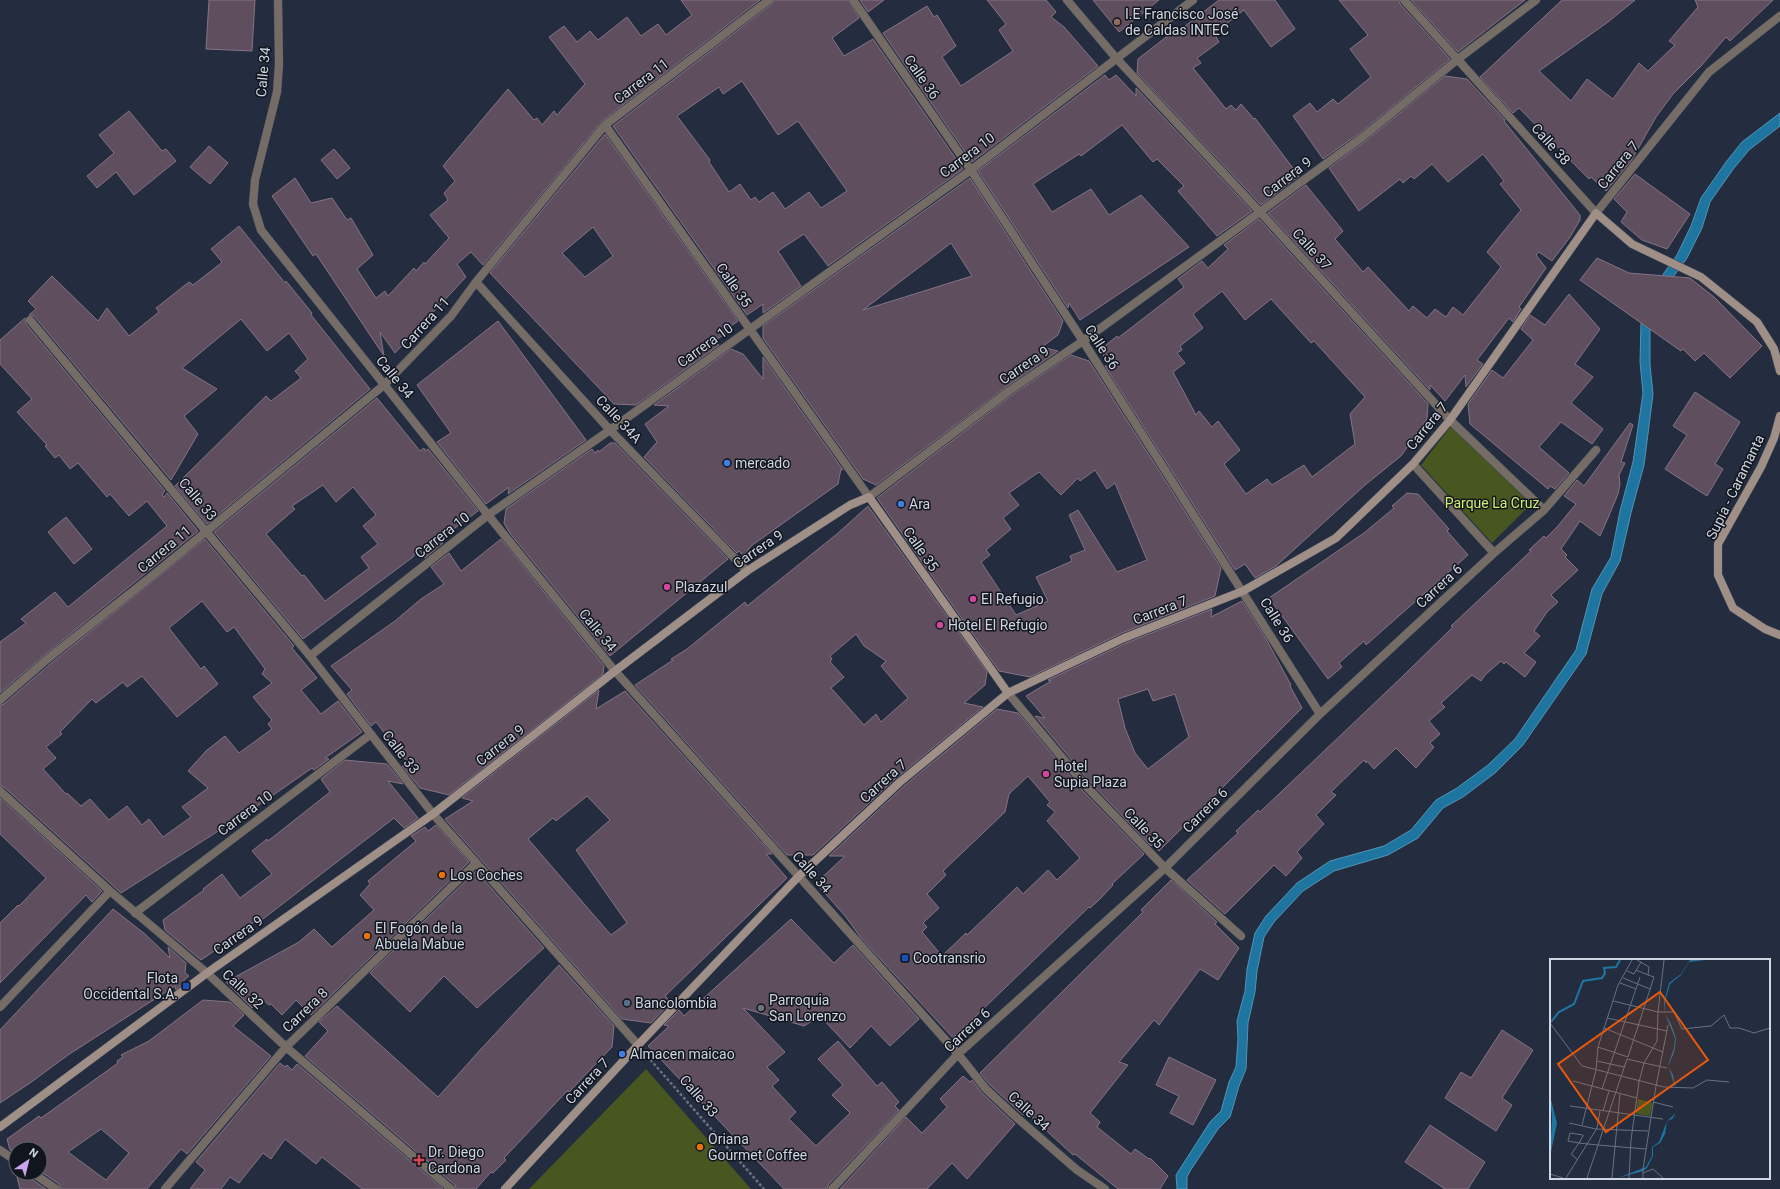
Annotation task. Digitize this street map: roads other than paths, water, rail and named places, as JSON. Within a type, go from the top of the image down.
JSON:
[{"type":"main road","name":"Calle 38","points":[[1596,213],[1632,244],[1701,277],[1757,322],[1774,349],[1780,371]]},
{"type":"main road","name":"Carrera 7","points":[[505,1189],[638,1045],[798,877],[900,782],[1008,693],[1124,638],[1243,591],[1336,538],[1413,464],[1450,420],[1596,213]]},
{"type":"main road","name":"Supía - Caramanta","points":[[1780,416],[1774,438],[1761,467],[1718,544],[1718,575],[1733,608],[1765,629],[1780,635]]},
{"type":"main road","name":"Carrera 9","points":[[0,1127],[207,973],[434,814],[615,671],[747,571],[850,505],[868,497]]},
{"type":"main road","name":"Calle 35","points":[[868,497],[1008,693]]},
{"type":"street","name":"Calle 34","points":[[278,0],[279,64],[277,92],[255,180],[253,204],[261,230],[488,515],[615,671],[958,1054],[986,1089],[1077,1170],[1105,1189]]},
{"type":"street","name":"Carrera 11","points":[[0,700],[45,661],[157,572],[384,385],[452,316],[476,282],[605,125],[769,0]]},
{"type":"street","name":"Calle 36","points":[[853,0],[971,170],[1243,591],[1320,714]]},
{"type":"street","name":"Calle 37","points":[[1067,0],[1116,58],[1261,212],[1450,420],[1544,510]]},
{"type":"street","name":"Carrera 10","points":[[310,656],[488,515],[610,430],[971,170],[1193,0]]},
{"type":"street","name":"Calle 38","points":[[1404,0],[1596,213]]},
{"type":"street","name":"Carrera 9","points":[[868,497],[1009,390],[1083,342],[1180,269],[1261,212],[1364,136],[1458,59],[1536,0]]},
{"type":"street","name":"Carrera 7","points":[[1596,213],[1709,72],[1780,16]]},
{"type":"street","name":"Calle 35","points":[[605,125],[868,497]]},
{"type":"street","name":"Calle 34A","points":[[476,282],[610,430],[747,571]]},
{"type":"street","name":"Calle 33","points":[[30,320],[207,530],[310,656],[434,814],[638,1045]]},
{"type":"street","name":"Carrera 6","points":[[832,1189],[958,1054],[1165,868],[1320,714],[1494,553],[1544,510],[1596,450]]},
{"type":"street","points":[[1413,464],[1494,553]]},
{"type":"street","name":"Calle 35","points":[[1008,693],[1085,785],[1165,868],[1241,936]]},
{"type":"street","name":"Carrera 10","points":[[135,913],[371,734]]},
{"type":"street","name":"Calle 32","points":[[0,791],[135,913],[207,973],[286,1047],[451,1189]]},
{"type":"street","name":"Carrera 8","points":[[165,1189],[286,1047],[476,863]]},
{"type":"street","points":[[0,1007],[110,891]]},
{"type":"street","points":[[44,1181],[56,1189]]},
{"type":"water","points":[[1780,113],[1780,126],[1749,150],[1734,168],[1710,202],[1702,228],[1687,258],[1660,295],[1650,328],[1650,365],[1653,394],[1644,465],[1620,561],[1602,594],[1586,654],[1523,745],[1495,773],[1463,797],[1443,808],[1418,838],[1388,855],[1334,871],[1303,891],[1274,922],[1264,937],[1257,971],[1255,992],[1248,1023],[1246,1069],[1239,1086],[1230,1117],[1218,1129],[1190,1171],[1187,1177],[1187,1189],[1177,1189],[1176,1175],[1210,1122],[1221,1111],[1229,1082],[1236,1067],[1238,1039],[1237,1021],[1245,991],[1247,969],[1255,933],[1266,916],[1297,883],[1330,861],[1384,846],[1411,830],[1436,800],[1457,788],[1488,765],[1515,739],[1576,650],[1592,589],[1611,557],[1620,511],[1633,462],[1643,393],[1640,362],[1641,324],[1651,291],[1677,255],[1691,226],[1701,198],[1726,162],[1742,142]]},
{"type":"place","name":"I.E Francisco José de Caldas INTEC","points":[[1117,22]]},
{"type":"place","name":"mercado","points":[[727,463]]},
{"type":"place","name":"Ara","points":[[901,504]]},
{"type":"place","name":"Plazazul","points":[[667,587]]},
{"type":"place","name":"El Refugio","points":[[973,599]]},
{"type":"place","name":"Hotel El Refugio","points":[[940,625]]},
{"type":"place","name":"Hotel Supia Plaza","points":[[1046,774]]},
{"type":"place","name":"Los Coches","points":[[442,875]]},
{"type":"place","name":"El Fogón de la Abuela Mabue","points":[[367,936]]},
{"type":"place","name":"Cootransrio","points":[[905,958]]},
{"type":"place","name":"Flota Occidental S.A.","points":[[186,986]]},
{"type":"place","name":"Bancolombia","points":[[627,1003]]},
{"type":"place","name":"Parroquia San Lorenzo","points":[[761,1008]]},
{"type":"place","name":"Almacen maicao","points":[[622,1054]]},
{"type":"place","name":"Oriana Gourmet Coffee","points":[[700,1147]]},
{"type":"place","name":"Dr. Diego Cardona","points":[[419,1160]]},
{"type":"park label","name":"Parque La Cruz","points":[[1492,503]]}]
